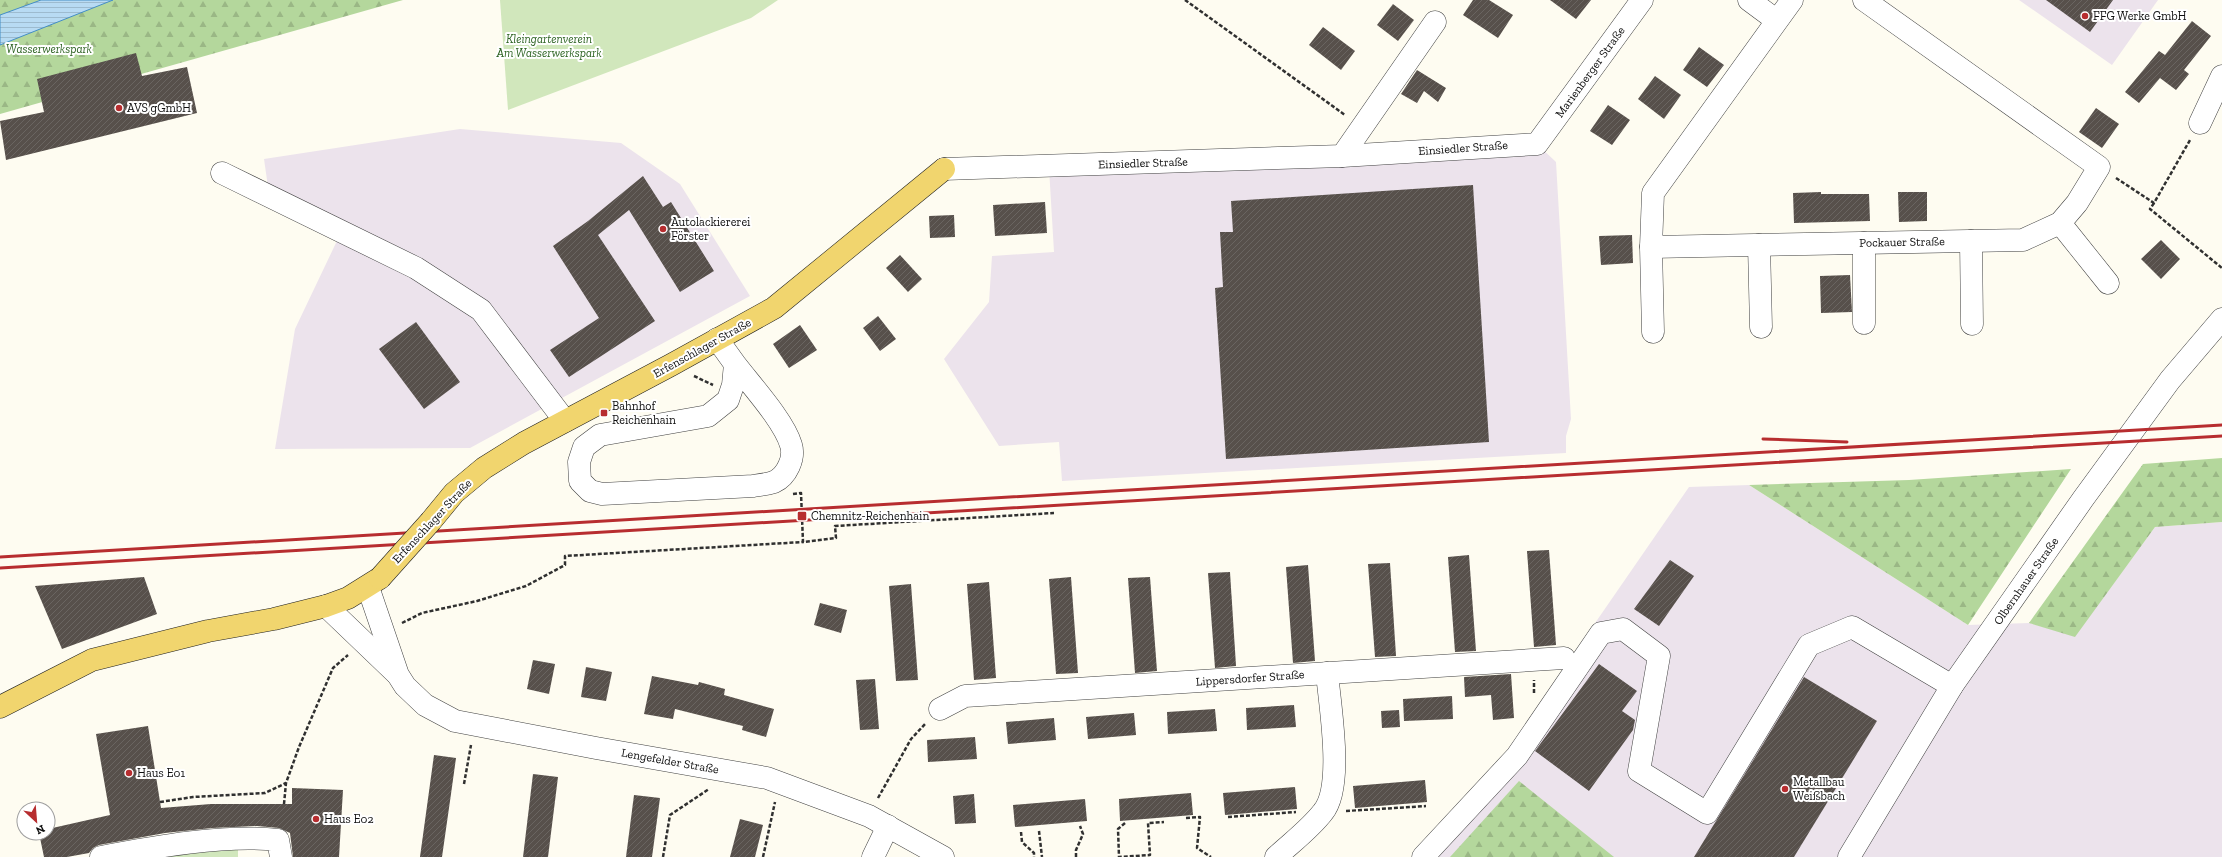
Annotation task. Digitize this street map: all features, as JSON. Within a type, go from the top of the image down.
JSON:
[{"type":"main road","name":"Erfenschlager Straße","points":[[0,707],[92,660],[208,630],[274,619],[326,606],[348,598],[374,582],[454,494],[484,468],[524,443],[672,365],[774,308],[944,169]]},
{"type":"street","name":"Marienberger Straße","points":[[1537,144],[1642,0]]},
{"type":"street","points":[[1749,0],[1776,20]]},
{"type":"street","points":[[1652,332],[1651,247],[1653,193],[1776,20],[1792,0]]},
{"type":"street","points":[[1864,0],[2099,167]]},
{"type":"street","points":[[1342,156],[1435,22]]},
{"type":"street","points":[[2200,123],[2222,76]]},
{"type":"street","name":"Einsiedler Straße","points":[[944,169],[1342,156],[1537,144]]},
{"type":"street","name":"Pockauer Straße","points":[[1651,247],[2023,240],[2060,222],[2077,203],[2099,167]]},
{"type":"street","points":[[222,174],[416,268],[481,310],[565,421]]},
{"type":"street","points":[[2060,222],[2108,283]]},
{"type":"street","points":[[1971,241],[1972,324]]},
{"type":"street","points":[[1864,243],[1864,323]]},
{"type":"street","points":[[1759,245],[1761,327]]},
{"type":"street","name":"Olbernhauer Straße","points":[[1849,857],[1952,686],[2170,380],[2222,319]]},
{"type":"street","points":[[717,339],[784,430],[792,446],[791,462],[784,474],[775,482],[753,486],[602,494],[590,491],[580,481],[579,462],[584,447],[600,435],[708,416],[729,396],[735,364]]},
{"type":"street","name":"Lengefelder Straße","points":[[374,582],[384,632],[398,675]]},
{"type":"street","name":"Lengefelder Straße","points":[[326,606],[398,675],[405,686],[425,705],[455,720],[767,778],[869,816],[944,857]]},
{"type":"street","points":[[1423,857],[1517,756],[1601,633],[1623,629],[1660,656],[1639,770],[1707,813],[1809,645],[1852,627],[1952,686]]},
{"type":"street","name":"Lippersdorfer Straße","points":[[940,709],[965,696],[1564,658]]},
{"type":"street","points":[[1276,857],[1318,817],[1332,792],[1334,766],[1327,673]]},
{"type":"street","points":[[873,857],[888,826]]},
{"type":"street","points":[[101,857],[146,848],[238,839],[264,839],[278,840],[281,857]]},
{"type":"path","points":[[1185,0],[1362,127]]},
{"type":"path","points":[[2200,123],[2150,209],[2222,268]]},
{"type":"path","points":[[2099,167],[2154,202]]},
{"type":"path","points":[[672,365],[716,387],[729,396]]},
{"type":"path","points":[[775,482],[773,494],[801,493],[803,542]]},
{"type":"path","points":[[384,632],[422,613],[477,601],[526,586],[565,564],[565,556],[803,542],[836,538],[835,526],[1054,512]]},
{"type":"path","points":[[1532,696],[1535,691],[1533,660]]},
{"type":"path","points":[[284,804],[286,783],[299,747],[333,668]]},
{"type":"path","points":[[881,791],[892,774],[910,739],[940,709]]},
{"type":"path","points":[[464,784],[468,761]]},
{"type":"path","points":[[663,857],[670,815],[734,773]]},
{"type":"path","points":[[763,857],[779,782]]},
{"type":"path","points":[[160,802],[193,797],[266,793],[286,783]]},
{"type":"path","points":[[1228,817],[1299,812],[1318,817],[1426,806]]},
{"type":"path","points":[[1186,818],[1200,817],[1197,848],[1211,857]]},
{"type":"path","points":[[1125,823],[1118,829],[1119,857],[1150,855],[1148,823],[1164,822]]},
{"type":"path","points":[[1076,857],[1076,850],[1083,834],[1080,826]]},
{"type":"path","points":[[1039,831],[1042,857]]},
{"type":"path","points":[[1021,832],[1022,842],[1034,853],[1034,857]]},
{"type":"shaded area","points":[[2019,0],[2158,0],[2112,65]]},
{"type":"shaded area","points":[[460,129],[621,143],[680,184],[750,296],[470,448],[275,449],[295,329],[345,224],[268,187],[264,159]]},
{"type":"shaded area","points":[[1538,145],[1556,162],[1571,419],[1566,436],[1566,453],[1062,481],[1059,442],[999,446],[944,359],[989,302],[992,256],[1054,252],[1049,168]]},
{"type":"shaded area","points":[[1749,485],[1968,625],[2029,623],[2075,636],[2155,527],[2222,522],[2222,857],[1413,857],[1495,768],[1689,487]]},
{"type":"green space","name":"Wasserwerkspark","points":[[0,0],[403,0],[0,114]]},
{"type":"green space","name":"Kleingartenverein Am Wasserwerkspark","points":[[500,0],[778,0],[751,18],[508,110]]},
{"type":"green space","points":[[2222,458],[2222,522],[2155,527],[2075,637],[2029,623],[2143,464]]},
{"type":"green space","points":[[2071,469],[1968,625],[1749,485],[1909,480]]},
{"type":"green space","points":[[1519,781],[1614,857],[1450,857]]},
{"type":"green space","points":[[238,848],[238,857],[155,857]]},
{"type":"water","points":[[41,0],[113,0],[0,45],[0,15]]},
{"type":"building","points":[[1473,0],[1489,0],[1513,15],[1498,38],[1463,15]]},
{"type":"building","points":[[1550,0],[1591,0],[1576,19]]},
{"type":"building","name":"FFG Werke GmbH","points":[[2046,0],[2113,0],[2090,32]]},
{"type":"building","points":[[1393,4],[1414,20],[1398,41],[1377,25]]},
{"type":"building","points":[[2192,21],[2211,36],[2184,70],[2189,74],[2176,90],[2160,78],[2139,103],[2125,92],[2159,51],[2165,55]]},
{"type":"building","points":[[1323,27],[1355,51],[1341,70],[1309,45]]},
{"type":"building","points":[[1699,47],[1724,65],[1707,87],[1683,70]]},
{"type":"building","name":"AVS gGmbH","points":[[136,53],[142,76],[187,67],[197,113],[6,160],[0,121],[44,112],[37,79]]},
{"type":"building","points":[[1417,70],[1446,88],[1438,102],[1424,91],[1417,103],[1401,94]]},
{"type":"building","points":[[1655,76],[1681,95],[1664,119],[1638,99]]},
{"type":"building","points":[[1608,105],[1630,120],[1612,145],[1590,131]]},
{"type":"building","points":[[2096,108],[2119,124],[2102,148],[2079,132]]},
{"type":"building","points":[[643,176],[663,207],[671,202],[714,271],[680,292],[629,210],[598,235],[655,321],[569,377],[550,350],[599,318],[553,246],[588,221]]},
{"type":"building","points":[[1473,185],[1489,442],[1226,459],[1215,288],[1223,287],[1220,232],[1233,232],[1231,201]]},
{"type":"building","points":[[1821,192],[1821,194],[1869,194],[1870,221],[1794,223],[1793,193]]},
{"type":"building","points":[[1898,192],[1927,192],[1927,221],[1899,222]]},
{"type":"building","points":[[1045,202],[1047,233],[995,236],[993,205]]},
{"type":"building","points":[[954,215],[955,237],[930,238],[929,216]]},
{"type":"building","points":[[1632,235],[1633,263],[1601,265],[1599,236]]},
{"type":"building","points":[[2161,240],[2180,259],[2161,279],[2141,259]]},
{"type":"building","points":[[900,255],[922,279],[908,292],[886,268]]},
{"type":"building","points":[[1850,275],[1852,312],[1821,313],[1820,276]]},
{"type":"building","points":[[878,316],[896,339],[880,351],[863,328]]},
{"type":"building","points":[[416,322],[460,382],[424,409],[379,349]]},
{"type":"building","points":[[800,325],[817,350],[789,368],[773,344]]},
{"type":"building","points":[[1549,550],[1556,645],[1534,647],[1527,551]]},
{"type":"building","points":[[1469,555],[1476,651],[1455,652],[1448,557]]},
{"type":"building","points":[[1670,560],[1694,576],[1659,626],[1634,609]]},
{"type":"building","points":[[1390,563],[1396,656],[1375,657],[1368,564]]},
{"type":"building","points":[[1308,565],[1315,661],[1293,663],[1286,567]]},
{"type":"building","points":[[1230,572],[1236,666],[1215,668],[1208,573]]},
{"type":"building","points":[[144,577],[157,614],[62,649],[35,586]]},
{"type":"building","points":[[1071,577],[1078,673],[1056,674],[1049,579]]},
{"type":"building","points":[[1150,577],[1157,671],[1135,673],[1128,578]]},
{"type":"building","points":[[989,582],[996,678],[974,680],[967,584]]},
{"type":"building","points":[[911,584],[918,680],[896,681],[889,586]]},
{"type":"building","points":[[820,603],[847,610],[841,633],[814,625]]},
{"type":"building","points":[[533,660],[555,664],[549,694],[527,689]]},
{"type":"building","points":[[1599,664],[1637,691],[1622,711],[1635,720],[1633,730],[1589,791],[1535,751]]},
{"type":"building","points":[[586,667],[612,672],[606,701],[581,697]]},
{"type":"building","points":[[1511,674],[1514,718],[1493,720],[1491,695],[1465,697],[1464,677]]},
{"type":"building","points":[[652,676],[698,685],[699,682],[725,689],[724,695],[774,709],[766,737],[742,730],[743,726],[675,709],[673,719],[644,714]]},
{"type":"building","name":"Metallbau Weißbach","points":[[1804,677],[1877,721],[1794,857],[1694,857]]},
{"type":"building","points":[[875,679],[879,729],[860,730],[856,680]]},
{"type":"building","points":[[1452,696],[1453,719],[1404,721],[1403,699]]},
{"type":"building","points":[[1294,705],[1296,727],[1247,730],[1246,708]]},
{"type":"building","points":[[1215,709],[1217,731],[1168,734],[1167,712]]},
{"type":"building","points":[[1399,710],[1400,727],[1382,728],[1381,711]]},
{"type":"building","points":[[1134,713],[1136,735],[1088,739],[1086,717]]},
{"type":"building","points":[[1054,718],[1056,740],[1008,744],[1006,722]]},
{"type":"building","name":"Haus E01","points":[[148,726],[161,808],[211,804],[292,804],[292,788],[343,790],[339,857],[293,857],[290,833],[279,828],[257,826],[212,828],[165,833],[99,845],[93,848],[89,853],[67,857],[44,857],[41,841],[56,841],[56,827],[110,815],[96,734]]},
{"type":"building","points":[[975,737],[977,759],[928,762],[927,740]]},
{"type":"building","points":[[434,755],[456,758],[442,857],[420,857]]},
{"type":"building","points":[[533,774],[558,777],[548,857],[523,857]]},
{"type":"building","points":[[1425,780],[1427,802],[1355,808],[1353,786]]},
{"type":"building","points":[[1295,787],[1297,809],[1225,815],[1223,793]]},
{"type":"building","points":[[1191,793],[1193,815],[1120,821],[1119,799]]},
{"type":"building","points":[[974,794],[976,823],[955,824],[953,796]]},
{"type":"building","points":[[634,795],[660,798],[652,857],[626,857]]},
{"type":"building","points":[[1085,799],[1087,821],[1015,827],[1013,805]]},
{"type":"building","points":[[740,819],[763,825],[755,857],[730,857]]},
{"type":"railway","points":[[0,557],[2222,425]]},
{"type":"railway","points":[[0,568],[2222,436]]},
{"type":"railway","points":[[1763,439],[1847,442]]},
{"type":"place","name":"FFG Werke GmbH","points":[[2085,16]]},
{"type":"place","name":"AVS gGmbH","points":[[119,108]]},
{"type":"place","name":"Autolackiererei Förster","points":[[663,229]]},
{"type":"place","name":"Bahnhof Reichenhain","points":[[604,413]]},
{"type":"place","name":"Chemnitz-Reichenhain","points":[[802,516]]},
{"type":"place","name":"Haus E01","points":[[129,773]]},
{"type":"place","name":"Metallbau Weißbach","points":[[1785,789]]},
{"type":"place","name":"Haus E02","points":[[316,819]]}]
